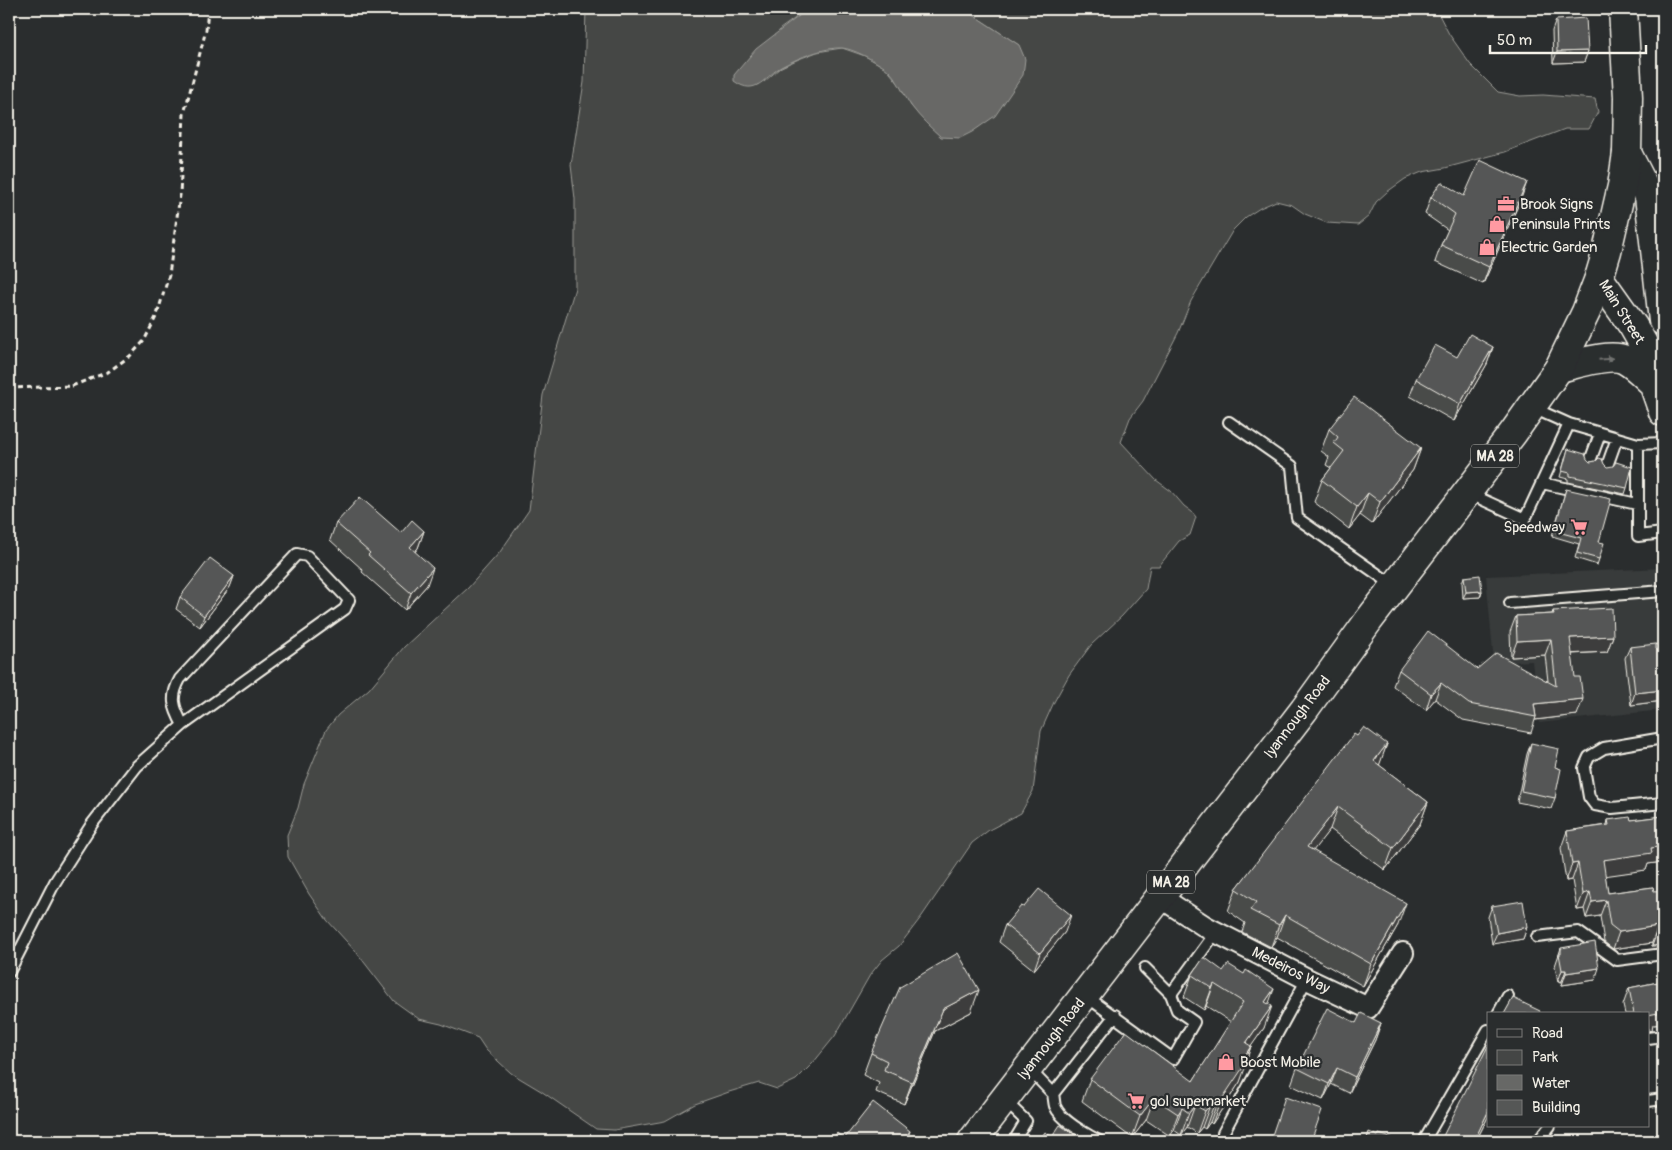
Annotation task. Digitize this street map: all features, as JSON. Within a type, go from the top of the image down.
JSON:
[{"type":"main road","name":"Main Street","points":[[1623,9],[1628,97],[1626,153],[1622,186],[1608,251],[1599,278],[1633,326],[1645,347],[1653,383],[1663,412]]},
{"type":"main road","name":"Main Street","points":[[1626,153],[1649,196],[1663,322]]},
{"type":"main road","name":"Iyannough Road","points":[[972,1141],[1304,710],[1395,586],[1532,407],[1559,368],[1586,312],[1599,278]]},
{"type":"main road","name":"Main Street","points":[[1559,368],[1602,358],[1623,359],[1636,367],[1653,383]]},
{"type":"street","name":"Medeiros Way","points":[[1160,897],[1206,927],[1368,1008],[1403,953]]},
{"type":"lane","points":[[1532,407],[1569,424],[1600,434],[1638,444],[1663,444]]},
{"type":"lane","points":[[1229,422],[1292,466],[1297,518],[1395,586]]},
{"type":"lane","points":[[1467,492],[1525,519],[1569,424]]},
{"type":"lane","points":[[1590,461],[1600,434]]},
{"type":"lane","points":[[1607,466],[1617,438]]},
{"type":"lane","points":[[1638,444],[1638,536],[1663,533]]},
{"type":"lane","points":[[1542,483],[1581,487],[1637,504]]},
{"type":"lane","points":[[9,972],[55,882],[92,824],[137,766],[182,726],[345,609],[349,600],[307,556],[297,554],[180,679],[173,692],[176,712],[182,726]]},
{"type":"lane","points":[[1510,603],[1663,591]]},
{"type":"lane","points":[[1663,738],[1604,748],[1589,757],[1584,768],[1589,797],[1595,805],[1612,808],[1663,803]]},
{"type":"lane","points":[[1171,994],[1216,932]]},
{"type":"lane","points":[[1537,937],[1578,932],[1616,960],[1663,954]]},
{"type":"lane","points":[[1085,995],[1173,1059],[1194,1022],[1178,1010],[1171,994],[1145,968]]},
{"type":"lane","points":[[1223,1132],[1307,979]]},
{"type":"lane","points":[[1499,1012],[1508,996]]},
{"type":"lane","points":[[1053,1094],[1115,1016]]},
{"type":"lane","points":[[1424,1141],[1487,1032]]},
{"type":"lane","points":[[1650,1038],[1663,1036]]},
{"type":"lane","points":[[1028,1068],[1053,1094],[1056,1107],[1067,1120],[1099,1141]]},
{"type":"lane","points":[[1650,1101],[1663,1099]]},
{"type":"lane","points":[[1004,1100],[1026,1121],[1014,1141]]},
{"type":"lane","points":[[1538,1141],[1548,1128]]},
{"type":"path","points":[[9,388],[72,386],[108,372],[130,356],[144,341],[157,315],[168,275],[180,196],[184,114],[206,30],[208,9]]},
{"type":"shaded area","points":[[1663,568],[1663,710],[1539,723],[1532,661],[1494,663],[1486,576]]},
{"type":"green space","points":[[586,9],[808,9],[780,29],[764,82],[781,67],[799,59],[817,52],[842,48],[865,56],[886,68],[899,84],[911,106],[941,137],[1019,45],[964,9],[1436,9],[1449,34],[1470,64],[1498,92],[1520,96],[1543,95],[1595,99],[1598,112],[1589,129],[1565,129],[1505,152],[1422,172],[1405,179],[1376,202],[1369,216],[1358,225],[1327,223],[1305,214],[1292,205],[1276,201],[1246,217],[1233,230],[1191,301],[1178,333],[1143,401],[1130,418],[1121,442],[1156,480],[1171,491],[1196,517],[1190,535],[1179,541],[1159,566],[1150,566],[1146,589],[1122,616],[1091,645],[1069,675],[1041,731],[1033,791],[1021,813],[989,830],[972,843],[899,946],[882,960],[870,975],[835,1036],[796,1080],[777,1089],[759,1083],[695,1104],[665,1121],[614,1130],[596,1129],[511,1073],[486,1050],[478,1038],[441,1024],[419,1019],[394,1001],[357,953],[327,920],[309,894],[288,857],[287,835],[298,808],[304,784],[326,730],[338,715],[369,689],[404,647],[468,588],[500,552],[529,510],[543,395],[575,288],[575,199],[571,165],[584,82]]},
{"type":"water","points":[[808,9],[964,9],[1019,45],[1025,59],[1023,75],[995,116],[960,138],[941,137],[915,111],[889,71],[869,58],[847,49],[827,49],[804,57],[783,66],[755,86],[742,86],[734,81],[734,75],[756,49]]},
{"type":"building","points":[[1586,18],[1588,51],[1557,52],[1556,20]]},
{"type":"building","points":[[1480,160],[1527,182],[1489,267],[1441,245],[1455,214],[1431,197],[1441,182],[1464,196]]},
{"type":"building","points":[[1470,334],[1493,347],[1460,404],[1416,379],[1435,345],[1457,357]]},
{"type":"building","points":[[1354,397],[1421,448],[1380,502],[1368,493],[1357,507],[1322,480],[1344,451],[1334,443],[1338,437],[1329,429]]},
{"type":"building","name":"Speedway","points":[[1568,449],[1585,454],[1590,462],[1596,461],[1599,458],[1602,459],[1607,467],[1613,466],[1616,462],[1632,467],[1627,488],[1570,476],[1570,473],[1562,471]]},
{"type":"building","name":"Speedway","points":[[1566,489],[1611,499],[1599,542],[1604,543],[1599,559],[1577,553],[1581,538],[1554,531]]},
{"type":"building","points":[[360,497],[401,533],[412,520],[424,531],[410,547],[433,568],[411,593],[368,555],[370,553],[336,523]]},
{"type":"building","points":[[210,558],[234,576],[204,616],[180,597]]},
{"type":"building","points":[[1480,575],[1482,591],[1466,592],[1464,577]]},
{"type":"building","points":[[1612,608],[1613,636],[1570,638],[1575,677],[1580,677],[1583,699],[1534,704],[1536,717],[1469,704],[1441,683],[1431,694],[1399,670],[1428,631],[1477,669],[1496,653],[1556,686],[1551,639],[1517,641],[1516,616],[1554,614],[1553,611]]},
{"type":"building","points":[[1656,644],[1656,649],[1663,648],[1663,690],[1635,693],[1630,647]]},
{"type":"building","points":[[1364,727],[1387,744],[1374,761],[1428,802],[1393,848],[1338,807],[1307,847],[1406,903],[1371,964],[1285,915],[1279,925],[1250,910],[1256,902],[1236,889],[1354,734],[1357,736]]},
{"type":"building","points":[[1531,743],[1559,749],[1555,767],[1561,769],[1555,798],[1521,791]]},
{"type":"building","points":[[1663,816],[1663,846],[1651,848],[1652,853],[1603,860],[1608,893],[1653,887],[1654,891],[1663,890],[1663,929],[1658,930],[1658,926],[1619,932],[1610,925],[1606,900],[1592,902],[1590,892],[1583,894],[1578,863],[1572,864],[1567,831],[1609,825],[1608,820],[1630,817],[1631,820]]},
{"type":"building","points":[[1039,889],[1071,915],[1040,953],[1005,925]]},
{"type":"building","points":[[1523,901],[1527,927],[1497,933],[1492,906]]},
{"type":"building","points":[[1595,942],[1599,968],[1566,973],[1566,970],[1562,970],[1559,954],[1561,954],[1561,948]]},
{"type":"building","points":[[958,953],[979,990],[943,1009],[912,1082],[884,1070],[887,1061],[871,1053],[900,987]]},
{"type":"building","points":[[1204,957],[1223,971],[1228,964],[1244,974],[1246,970],[1274,989],[1265,1002],[1272,1006],[1246,1043],[1251,1046],[1244,1057],[1248,1060],[1220,1102],[1218,1100],[1213,1107],[1210,1105],[1205,1111],[1195,1105],[1189,1113],[1182,1108],[1178,1114],[1154,1098],[1140,1116],[1090,1079],[1126,1031],[1193,1081],[1243,1002],[1214,984],[1212,988],[1192,975]]},
{"type":"building","points":[[1663,981],[1663,1008],[1657,1009],[1658,1013],[1650,1015],[1650,1012],[1634,1012],[1629,988]]},
{"type":"building","points":[[1513,998],[1540,1011],[1539,1012],[1505,1012]]},
{"type":"building","points":[[1327,1008],[1356,1023],[1361,1013],[1381,1023],[1355,1077],[1337,1068],[1329,1084],[1297,1068]]},
{"type":"building","points":[[1487,1048],[1487,1114],[1474,1141],[1453,1141],[1443,1136]]},
{"type":"building","points":[[1285,1097],[1322,1110],[1311,1141],[1270,1141]]},
{"type":"building","points":[[873,1102],[910,1131],[902,1141],[830,1141],[837,1133],[844,1139]]},
{"type":"building","points":[[1060,1125],[1080,1138],[1078,1141],[1039,1141],[1045,1132],[1052,1137]]},
{"type":"building","points":[[1369,1132],[1378,1136],[1379,1134],[1401,1141],[1366,1141]]},
{"type":"place","name":"Brook Signs","points":[[1506,204]]},
{"type":"place","name":"Peninsula Prints","points":[[1497,224]]},
{"type":"place","name":"Electric Garden","points":[[1487,247]]},
{"type":"place","name":"Speedway","points":[[1579,527]]},
{"type":"place","name":"Boost Mobile","points":[[1226,1062]]},
{"type":"place","name":"gol supemarket","points":[[1136,1101]]}]
